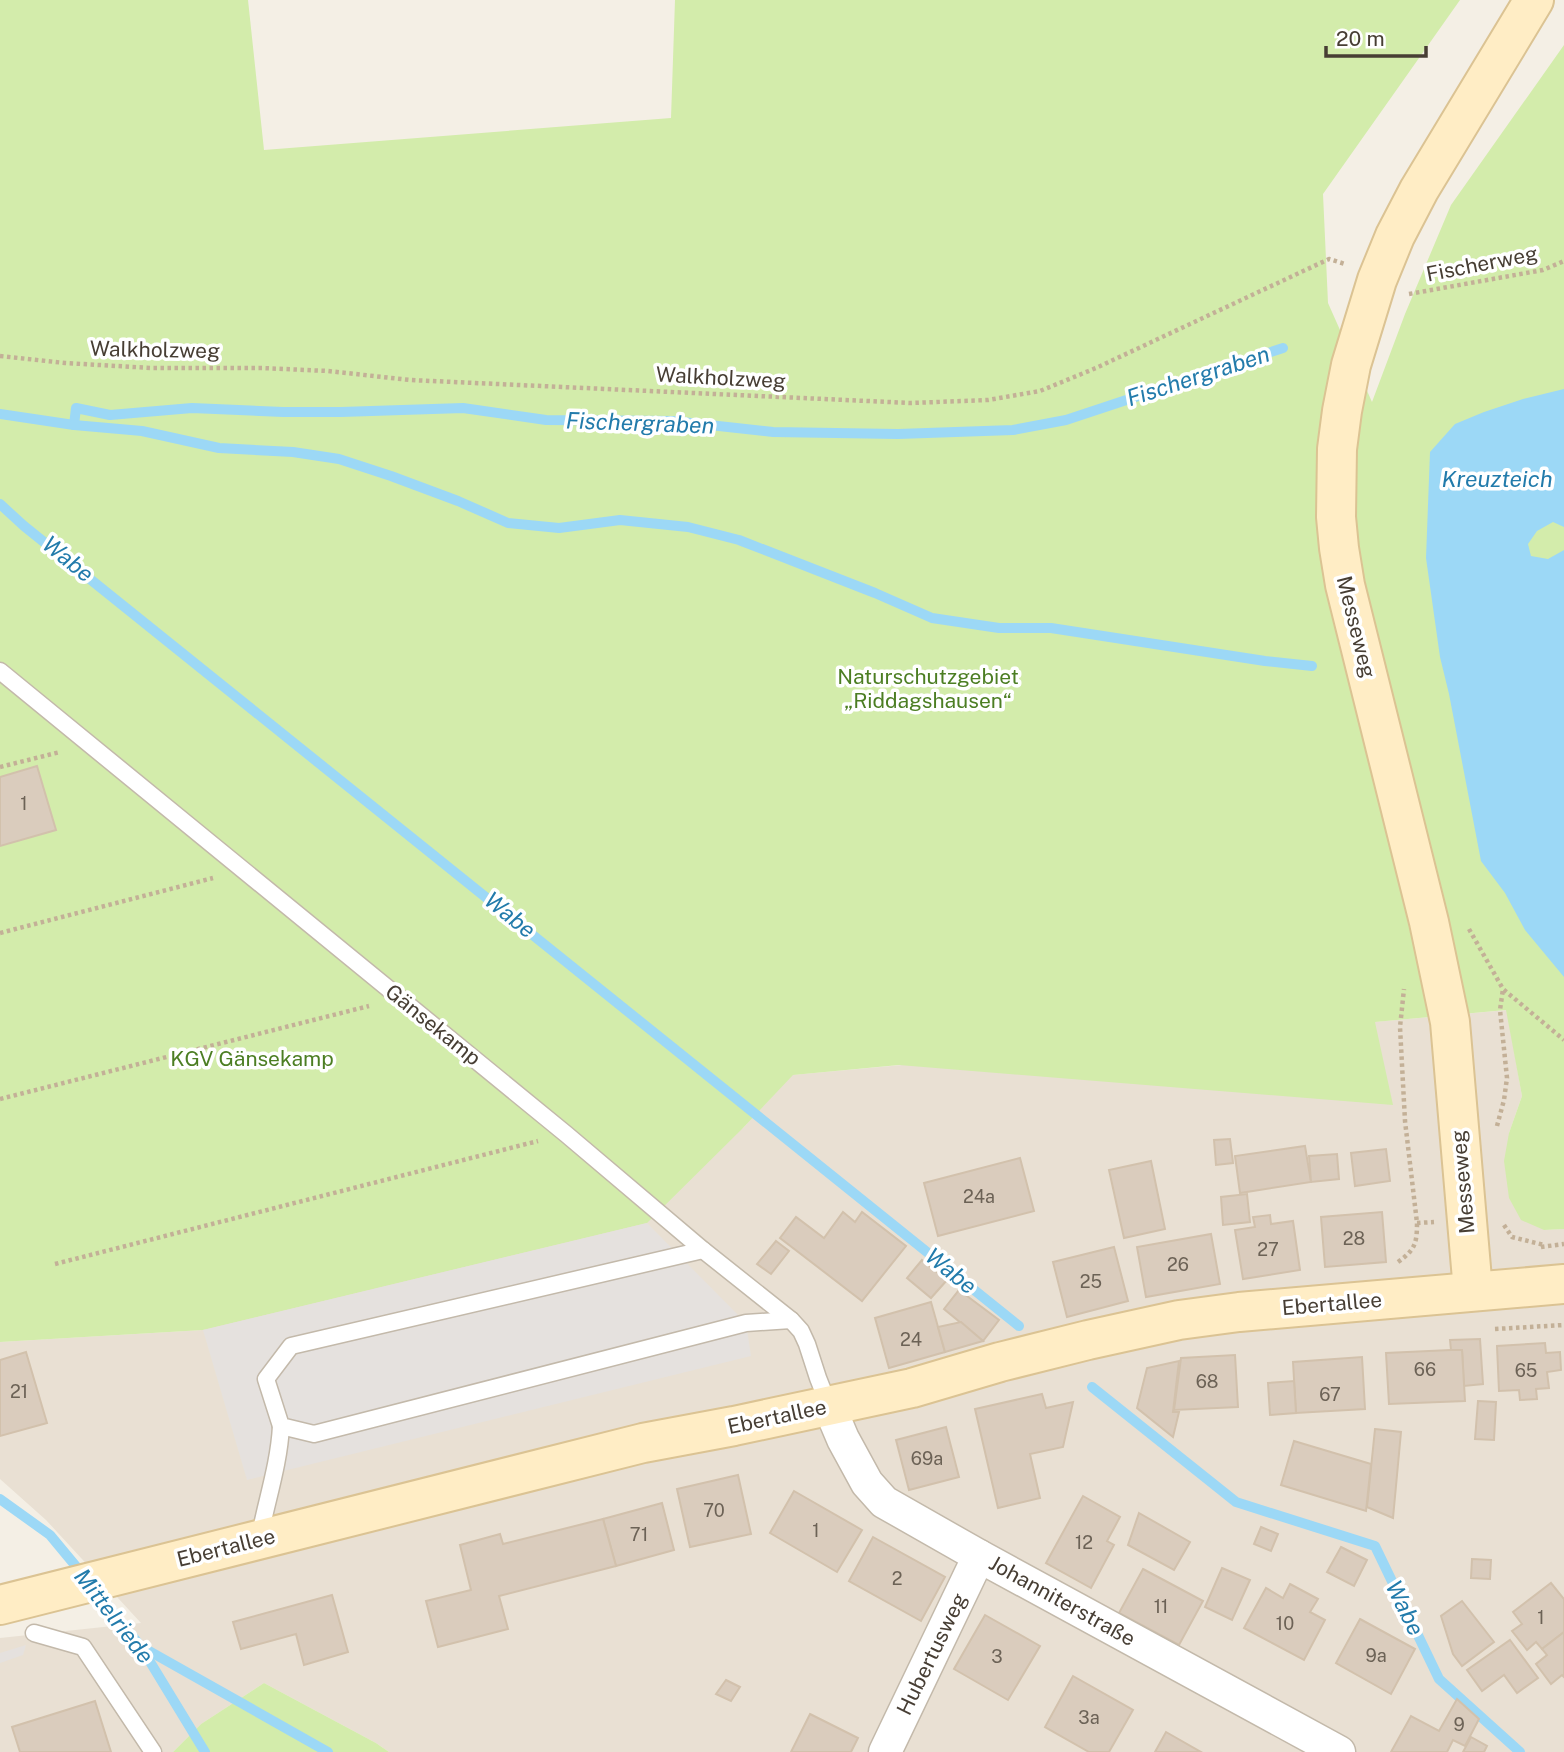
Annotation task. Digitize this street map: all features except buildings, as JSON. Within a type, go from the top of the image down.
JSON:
[{"type":"main road","name":"Messeweg","points":[[1473,1291],[1450,1022],[1429,922],[1345,585],[1339,548],[1337,449],[1352,365],[1391,287],[1395,236],[1419,190],[1534,0]]},
{"type":"main road","name":"Ebertallee","points":[[0,1605],[643,1443],[912,1388],[1000,1362],[1179,1320],[1239,1312],[1564,1284]]},
{"type":"street","name":"Johanniterstraße","points":[[829,1406],[867,1483],[884,1502],[1339,1752]]},
{"type":"street","name":"Hubertusweg","points":[[884,1752],[979,1556]]},
{"type":"lane","name":"Gänsekamp","points":[[0,671],[791,1320],[807,1343],[829,1406]]},
{"type":"lane","points":[[259,1541],[280,1450],[281,1426],[266,1379],[291,1346],[704,1250]]},
{"type":"lane","points":[[281,1426],[314,1434],[746,1323],[791,1320]]},
{"type":"lane","points":[[34,1633],[83,1647],[153,1752]]},
{"type":"path","name":"Walkholzweg","points":[[0,356],[151,369],[275,368],[410,380],[911,403],[988,400],[1040,391],[1096,368],[1329,259],[1350,265],[1391,287]]},
{"type":"path","name":"Fischerweg","points":[[1391,287],[1543,270],[1564,261]]},
{"type":"path","points":[[0,767],[90,744]]},
{"type":"path","points":[[0,933],[243,870]]},
{"type":"path","points":[[1468,925],[1503,989],[1564,1040]]},
{"type":"path","points":[[1495,1133],[1507,1078],[1500,1010],[1503,989]]},
{"type":"path","points":[[0,1099],[400,998]]},
{"type":"path","points":[[55,1264],[565,1134]]},
{"type":"path","points":[[1498,1216],[1512,1237],[1548,1246],[1564,1244]]},
{"type":"path","points":[[1389,1268],[1409,1254],[1417,1240],[1417,1223]]},
{"type":"shaded area","points":[[1507,1010],[1522,1096],[1509,1133],[1544,1230],[1564,1229],[1564,1752],[389,1752],[264,1683],[201,1724],[173,1752],[0,1752],[0,1638],[141,1623],[46,1520],[0,1479],[0,1342],[203,1330],[743,1128],[792,1075]]},
{"type":"shaded area","points":[[647,1223],[746,1323],[751,1356],[247,1480],[203,1330]]},
{"type":"shaded area","points":[[26,1645],[23,1655],[0,1663],[0,1653]]},
{"type":"green space","points":[[0,0],[248,0],[264,150],[671,118],[675,0],[1460,0],[1323,194],[1328,303],[1372,402],[1405,314],[1451,205],[1564,45],[1564,1229],[1544,1230],[1521,1220],[1509,1198],[1504,1161],[1509,1133],[1522,1096],[1506,1010],[1375,1022],[1393,1105],[899,1065],[793,1075],[647,1223],[203,1330],[0,1342]]},
{"type":"green space","points":[[264,1683],[389,1752],[173,1752],[201,1724]]},
{"type":"water","name":"Kreuzteich","points":[[1564,389],[1564,527],[1553,522],[1537,531],[1528,544],[1531,556],[1548,559],[1564,550],[1564,977],[1525,930],[1505,893],[1481,861],[1440,657],[1426,558],[1430,452],[1455,424],[1523,399]]},
{"type":"waterway","name":"Fischergraben","points":[[0,414],[74,425],[76,408],[110,415],[192,408],[283,412],[463,408],[546,420],[673,421],[773,432],[898,434],[1013,430],[1066,420],[1283,348]]},
{"type":"waterway","points":[[74,425],[142,431],[219,448],[293,452],[339,459],[458,501],[508,523],[559,528],[620,520],[688,527],[739,540],[932,618],[999,628],[1051,628],[1312,666]]},
{"type":"waterway","name":"Wabe","points":[[0,504],[1019,1326]]},
{"type":"waterway","name":"Wabe","points":[[1092,1387],[1236,1502],[1375,1546],[1439,1679],[1520,1752]]},
{"type":"waterway","name":"Mittelriede","points":[[0,1499],[50,1535],[84,1576]]},
{"type":"waterway","name":"Mittelriede","points":[[96,1591],[141,1647],[205,1752]]},
{"type":"waterway","points":[[142,1647],[328,1752]]},
{"type":"park label","name":"Naturschutzgebiet „Riddagshausen“","points":[[928,689]]},
{"type":"park label","name":"KGV Gänsekamp","points":[[252,1059]]}]
